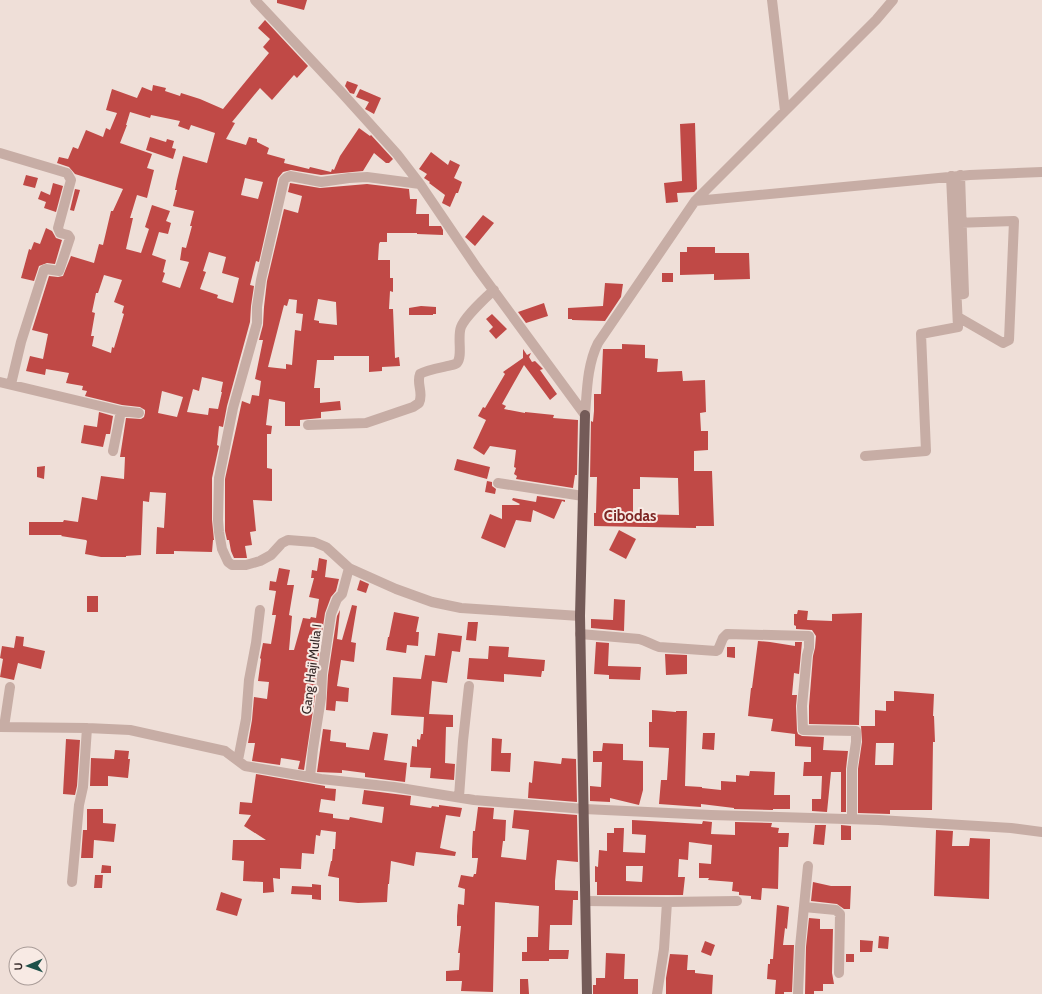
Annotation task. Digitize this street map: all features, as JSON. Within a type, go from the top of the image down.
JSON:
[{"type":"main road","points":[[585,415],[580,634],[587,994]]},
{"type":"street","points":[[254,0],[347,98],[420,184],[494,290],[585,415]]},
{"type":"street","points":[[772,0],[785,111]]},
{"type":"street","points":[[585,415],[593,352],[695,201],[876,20],[893,0]]},
{"type":"street","points":[[0,153],[67,173],[71,180],[58,228],[60,233],[68,235],[70,238],[59,271],[44,270],[21,342],[11,384]]},
{"type":"street","points":[[695,201],[956,176],[1042,172]]},
{"type":"street","points":[[420,184],[368,177],[322,182],[290,176],[284,180],[261,280],[257,307],[257,323],[233,408],[222,459],[219,478],[218,520],[222,549],[228,562],[232,566],[246,566],[271,555],[282,543],[288,540],[320,543],[349,568],[396,589],[432,602],[461,608],[580,616]]},
{"type":"street","points":[[865,456],[926,451],[921,334],[958,327],[958,223],[956,176]]},
{"type":"street","points":[[958,223],[1014,221],[1009,340],[1003,342],[958,317]]},
{"type":"street","points":[[308,425],[366,423],[413,407],[419,403],[421,395],[418,380],[420,374],[430,369],[454,366],[457,364],[459,360],[461,327],[477,307],[494,290]]},
{"type":"street","points":[[0,382],[121,411],[139,413]]},
{"type":"street","points":[[113,451],[121,411]]},
{"type":"street","points":[[498,483],[583,496]]},
{"type":"street","name":"Gang Haji Mulia I","points":[[310,777],[321,698],[322,674],[331,614],[337,599],[342,594],[349,568]]},
{"type":"street","points":[[238,760],[246,719],[249,680],[260,610]]},
{"type":"street","points":[[580,634],[647,640],[652,645],[659,648],[716,651],[727,634],[808,636],[810,648],[807,656],[802,706],[803,730],[856,731],[852,769],[852,819]]},
{"type":"street","points":[[459,798],[462,741],[469,686]]},
{"type":"street","points":[[10,687],[2,727],[130,730],[225,751],[244,766],[310,777],[394,786],[459,798],[511,804],[584,809],[711,815],[852,819],[996,827],[1042,832]]},
{"type":"street","points":[[72,882],[79,805],[83,787],[87,728]]},
{"type":"street","points":[[798,994],[808,866]]},
{"type":"street","points":[[586,901],[737,901]]},
{"type":"street","points":[[657,994],[664,949],[667,902]]},
{"type":"street","points":[[804,907],[836,910],[840,914],[839,973]]},
{"type":"building","points":[[277,0],[307,0],[304,10],[277,3]]},
{"type":"building","points":[[265,20],[308,66],[297,78],[294,75],[272,100],[260,88],[232,122],[235,123],[226,139],[246,145],[249,137],[257,139],[257,142],[269,148],[267,154],[285,159],[284,163],[331,172],[332,169],[334,170],[340,156],[359,128],[370,136],[371,135],[393,159],[389,163],[386,163],[374,153],[363,171],[321,175],[291,170],[283,172],[278,178],[259,262],[256,261],[250,285],[254,286],[250,322],[227,406],[223,427],[219,426],[217,445],[219,446],[212,478],[212,520],[214,540],[212,552],[174,551],[174,554],[156,554],[157,527],[164,528],[166,493],[150,492],[149,502],[143,501],[141,555],[126,557],[101,557],[85,554],[86,540],[61,536],[62,535],[29,535],[29,522],[63,522],[64,520],[78,522],[82,497],[97,500],[101,476],[124,479],[125,457],[120,457],[126,418],[141,419],[144,417],[145,413],[145,410],[140,407],[122,405],[85,396],[87,391],[82,390],[83,386],[66,383],[69,373],[46,369],[45,375],[26,371],[30,356],[43,359],[48,334],[32,330],[49,276],[63,276],[71,256],[94,263],[99,244],[103,245],[111,211],[113,211],[123,189],[75,174],[69,167],[57,163],[59,157],[68,159],[73,147],[78,149],[86,130],[103,137],[106,128],[110,130],[117,113],[106,110],[112,89],[137,98],[142,87],[152,91],[153,85],[166,88],[165,91],[180,96],[181,93],[200,99],[223,109],[269,53],[263,47],[270,39],[258,28]],"holes":[[[130,112],[150,118],[151,115],[180,121],[178,126],[189,130],[191,125],[215,133],[207,163],[183,156],[177,180],[175,190],[177,190],[173,206],[194,211],[190,226],[192,226],[186,248],[182,247],[180,260],[189,262],[180,288],[162,282],[165,273],[163,272],[166,260],[152,255],[159,232],[168,234],[171,223],[166,221],[170,211],[152,205],[145,227],[149,229],[141,253],[126,249],[133,218],[130,218],[137,195],[147,198],[154,170],[147,168],[152,154],[120,143]],[[245,178],[263,182],[258,199],[241,195]],[[209,252],[226,257],[222,273],[239,278],[233,303],[217,298],[218,295],[200,289],[206,272],[203,271]],[[104,275],[122,280],[114,302],[124,306],[122,313],[124,314],[114,348],[112,347],[111,353],[92,346],[94,336],[91,336],[95,313],[92,312],[96,293],[98,293]],[[202,377],[223,382],[218,409],[209,408],[208,415],[187,412],[193,389],[199,391]],[[162,391],[183,397],[177,417],[158,413]]]},
{"type":"building","points":[[347,81],[358,85],[354,94],[350,93],[345,86]]},
{"type":"building","points":[[360,89],[381,98],[374,114],[365,109],[369,102],[356,97]]},
{"type":"building","points":[[695,123],[697,189],[694,192],[677,193],[678,202],[666,203],[664,183],[682,181],[680,124]]},
{"type":"building","points":[[150,137],[166,142],[167,139],[174,141],[172,148],[176,149],[173,159],[146,150]]},
{"type":"building","points":[[431,152],[448,165],[450,160],[460,165],[454,178],[462,182],[450,207],[442,203],[445,195],[424,178],[427,174],[419,169]]},
{"type":"building","points":[[26,175],[38,178],[35,188],[23,185]]},
{"type":"building","points":[[53,183],[63,186],[56,212],[44,208],[46,202],[38,199],[41,191],[50,195]]},
{"type":"building","points":[[290,183],[320,188],[367,184],[409,189],[410,199],[417,199],[416,214],[429,214],[429,226],[441,226],[443,235],[387,233],[387,242],[380,242],[379,244],[378,260],[390,260],[390,278],[393,278],[393,292],[390,291],[389,309],[393,309],[395,358],[399,357],[400,366],[382,367],[382,371],[369,372],[369,356],[334,356],[334,360],[317,360],[314,388],[320,388],[320,403],[340,401],[341,410],[321,412],[321,418],[300,420],[300,426],[285,426],[285,402],[269,399],[266,425],[272,426],[271,434],[267,434],[267,468],[272,469],[272,501],[253,500],[256,531],[250,532],[252,545],[245,546],[247,558],[234,558],[225,531],[225,479],[242,401],[250,404],[252,395],[259,396],[261,381],[255,379],[263,340],[259,340],[263,325],[267,281],[284,209],[298,213],[302,196],[288,192]],"holes":[[[289,299],[297,300],[296,313],[303,314],[301,331],[295,330],[292,365],[286,364],[286,369],[268,367],[284,305],[287,306]],[[318,299],[336,302],[337,325],[319,323],[319,321],[314,320]]]},
{"type":"building","points":[[75,189],[80,190],[74,211],[70,210]]},
{"type":"building","points":[[483,215],[494,223],[475,246],[465,237]]},
{"type":"building","points":[[46,228],[52,231],[56,238],[62,240],[55,264],[47,263],[39,266],[34,281],[21,278],[29,249],[31,250],[34,242],[40,244]]},
{"type":"building","points":[[687,247],[715,247],[715,253],[749,253],[750,279],[714,280],[714,274],[680,275],[680,252],[687,252]]},
{"type":"building","points":[[662,273],[673,273],[673,282],[662,282]]},
{"type":"building","points":[[605,283],[623,284],[621,297],[605,321],[568,319],[568,308],[603,306]]},
{"type":"building","points":[[544,303],[548,316],[526,323],[518,312]]},
{"type":"building","points":[[421,306],[436,307],[436,314],[409,315],[409,308]]},
{"type":"building","points":[[492,314],[507,329],[496,339],[489,331],[493,327],[486,319]]},
{"type":"building","points":[[622,344],[645,345],[645,358],[658,359],[657,372],[682,371],[683,381],[705,380],[706,412],[700,413],[701,431],[708,431],[708,450],[694,451],[694,471],[712,471],[714,526],[696,526],[696,528],[594,526],[594,513],[596,513],[597,477],[590,477],[591,421],[593,422],[594,394],[601,394],[603,349],[622,349]],"holes":[[[640,477],[678,478],[679,515],[633,514],[633,489],[640,489]]]},
{"type":"building","points":[[523,349],[527,355],[531,353],[529,357],[532,362],[535,361],[543,369],[540,370],[557,394],[550,400],[524,365],[502,404],[506,406],[504,409],[525,413],[554,415],[553,418],[578,420],[577,475],[575,475],[573,488],[516,479],[517,476],[514,474],[516,468],[514,467],[516,450],[490,446],[484,455],[473,448],[486,420],[478,416],[483,407],[485,408],[505,374],[503,372],[523,358]]},
{"type":"building","points":[[99,412],[113,416],[110,434],[106,434],[103,447],[81,443],[84,425],[97,427]]},
{"type":"building","points":[[457,459],[490,467],[487,479],[454,470]]},
{"type":"building","points":[[45,466],[44,479],[37,477],[37,467]]},
{"type":"building","points":[[487,481],[492,482],[492,486],[496,489],[495,494],[485,492]]},
{"type":"building","points":[[537,496],[565,500],[565,502],[562,501],[554,519],[533,510],[531,522],[516,520],[505,548],[481,538],[490,514],[502,519],[502,505],[520,504],[512,500],[513,498],[536,502]]},
{"type":"building","points":[[619,530],[636,539],[626,559],[609,550]]},
{"type":"building","points":[[319,558],[327,560],[325,577],[339,579],[336,591],[331,597],[325,613],[316,673],[315,697],[304,770],[298,769],[300,761],[281,758],[280,765],[252,761],[255,743],[248,743],[254,697],[267,699],[269,682],[258,681],[260,658],[263,643],[271,644],[276,615],[272,615],[276,591],[269,590],[270,581],[276,582],[279,568],[290,570],[287,585],[294,585],[289,615],[292,616],[289,650],[294,650],[303,618],[316,618],[319,599],[309,597],[314,578],[311,578],[312,570],[317,571]]},
{"type":"building","points":[[360,580],[369,584],[366,593],[357,590]]},
{"type":"building","points":[[87,596],[98,596],[98,612],[87,612]]},
{"type":"building","points":[[614,599],[625,600],[624,631],[591,628],[591,619],[613,620]]},
{"type":"building","points":[[352,605],[357,606],[351,642],[356,643],[354,662],[341,660],[337,686],[349,688],[348,702],[336,701],[335,711],[326,710],[328,675],[337,616],[340,610],[337,639],[342,640]]},
{"type":"building","points":[[798,610],[808,611],[807,620],[832,621],[832,614],[862,613],[859,725],[809,724],[809,706],[816,636],[812,630],[796,629],[796,626],[794,625],[794,614],[797,614]]},
{"type":"building","points":[[394,612],[419,617],[416,632],[419,632],[418,646],[407,645],[406,653],[386,650]]},
{"type":"building","points":[[468,622],[478,622],[476,641],[466,640]]},
{"type":"building","points":[[438,633],[462,636],[460,652],[452,651],[447,683],[432,681],[429,714],[453,715],[453,727],[446,727],[445,763],[455,764],[454,780],[430,778],[431,768],[410,767],[412,746],[417,747],[417,739],[420,740],[421,734],[423,734],[424,717],[391,715],[393,677],[421,679],[425,655],[435,656]]},
{"type":"building","points":[[16,636],[24,637],[23,646],[45,651],[41,669],[18,663],[14,680],[0,677],[3,659],[0,658],[2,646],[14,648]]},
{"type":"building","points":[[758,641],[795,646],[795,642],[802,642],[799,674],[794,673],[792,695],[797,695],[797,731],[798,734],[802,736],[824,737],[823,750],[848,751],[846,769],[846,812],[841,812],[841,772],[831,772],[827,812],[812,811],[812,799],[821,799],[822,776],[803,776],[804,762],[811,762],[811,747],[795,746],[795,734],[771,731],[773,719],[748,716]]},
{"type":"building","points":[[596,642],[609,643],[608,666],[641,667],[640,680],[609,679],[609,675],[594,674]]},
{"type":"building","points":[[489,646],[509,647],[508,657],[545,660],[544,671],[542,671],[541,677],[504,674],[504,682],[467,679],[469,658],[488,659]]},
{"type":"building","points":[[727,647],[735,647],[735,658],[727,657]]},
{"type":"building","points":[[665,654],[687,655],[687,674],[666,675]]},
{"type":"building","points":[[894,691],[934,694],[933,716],[935,742],[933,742],[932,810],[890,810],[890,814],[858,813],[858,769],[862,742],[861,726],[875,726],[875,710],[886,711],[886,701],[894,701]],"holes":[[[876,743],[894,743],[893,765],[875,765]]]},
{"type":"building","points":[[652,710],[676,712],[687,711],[685,786],[721,790],[721,781],[736,782],[736,775],[749,776],[750,771],[775,772],[774,795],[790,795],[790,809],[734,809],[701,804],[701,807],[659,804],[661,780],[667,780],[669,748],[649,747],[649,722],[652,722]]},
{"type":"building","points":[[323,729],[331,730],[330,741],[346,743],[346,747],[369,750],[373,732],[388,734],[384,760],[407,763],[405,782],[365,777],[365,773],[342,770],[342,773],[317,772]]},
{"type":"building","points":[[703,733],[715,733],[714,750],[702,749]]},
{"type":"building","points":[[492,738],[502,739],[501,753],[511,753],[510,772],[491,771]]},
{"type":"building","points":[[66,739],[80,740],[75,795],[63,794]]},
{"type":"building","points":[[603,743],[623,744],[623,760],[643,761],[643,790],[639,805],[610,798],[610,802],[590,801],[590,786],[601,787],[602,762],[593,762],[593,751],[602,751]]},
{"type":"building","points":[[115,750],[129,751],[128,759],[130,759],[128,778],[108,776],[108,786],[90,786],[91,758],[114,759]]},
{"type":"building","points":[[562,758],[576,759],[577,802],[528,798],[529,782],[532,783],[534,761],[561,764]]},
{"type":"building","points":[[256,774],[336,789],[335,801],[321,799],[319,812],[333,814],[333,818],[349,820],[350,817],[382,823],[384,807],[362,804],[364,790],[411,796],[410,805],[431,808],[432,806],[439,807],[439,805],[462,808],[460,817],[446,815],[440,848],[456,852],[455,856],[416,852],[414,866],[391,861],[387,902],[358,903],[339,901],[339,878],[328,876],[332,861],[333,849],[335,849],[336,832],[321,830],[320,836],[316,835],[314,854],[302,853],[301,869],[280,868],[280,879],[273,878],[274,892],[263,893],[263,882],[243,881],[244,861],[232,860],[233,840],[266,840],[244,826],[251,815],[239,814],[240,802],[252,803]]},
{"type":"building","points":[[478,807],[494,808],[493,819],[506,820],[505,841],[503,841],[501,857],[526,860],[529,830],[512,828],[514,810],[577,815],[578,862],[557,860],[555,881],[555,890],[578,891],[578,900],[573,900],[572,925],[550,925],[549,950],[569,950],[568,959],[522,961],[522,952],[527,952],[527,937],[538,937],[539,906],[495,902],[493,992],[461,991],[462,981],[446,981],[446,971],[459,970],[460,953],[458,953],[461,926],[457,926],[457,916],[458,904],[464,905],[465,889],[458,887],[461,875],[473,877],[474,874],[476,874],[478,858],[472,858],[472,849],[473,831],[475,831]]},
{"type":"building","points":[[87,809],[103,809],[103,823],[116,824],[114,842],[94,840],[93,858],[81,858],[83,830],[87,830]]},
{"type":"building","points":[[632,820],[702,824],[703,821],[712,822],[711,834],[735,835],[735,822],[772,823],[771,827],[779,828],[778,833],[789,833],[788,847],[779,847],[778,889],[762,888],[761,900],[751,899],[751,896],[739,895],[739,892],[732,891],[733,882],[699,878],[699,863],[711,864],[712,845],[689,842],[688,860],[679,859],[678,877],[685,877],[683,895],[597,895],[595,866],[598,867],[599,850],[607,851],[607,833],[614,833],[614,828],[624,828],[623,852],[645,853],[646,835],[632,834]],"holes":[[[626,866],[643,866],[642,882],[626,881]]]},
{"type":"building","points":[[815,825],[826,825],[824,845],[813,844]]},
{"type":"building","points":[[841,825],[851,826],[851,840],[841,840]]},
{"type":"building","points":[[936,830],[953,831],[952,846],[969,846],[970,838],[990,839],[989,899],[934,896]]},
{"type":"building","points":[[102,865],[111,866],[111,873],[101,873]]},
{"type":"building","points":[[95,875],[103,875],[102,888],[94,888]]},
{"type":"building","points":[[813,882],[831,886],[851,886],[850,909],[844,909],[837,904],[811,901]]},
{"type":"building","points":[[312,884],[321,885],[321,900],[312,899],[312,895],[291,894],[292,886],[312,887]]},
{"type":"building","points":[[221,892],[242,899],[237,916],[216,910]]},
{"type":"building","points":[[777,905],[789,907],[787,929],[785,928],[783,945],[794,945],[792,992],[784,992],[784,994],[775,994],[776,980],[767,979],[768,964],[770,964],[770,959],[773,959]]},
{"type":"building","points":[[809,918],[820,919],[820,929],[833,929],[832,973],[834,984],[823,984],[823,991],[814,991],[814,994],[805,994],[806,947]]},
{"type":"building","points":[[879,936],[889,937],[888,949],[878,948]]},
{"type":"building","points":[[860,940],[873,941],[872,952],[860,952]]},
{"type":"building","points":[[705,941],[715,945],[711,956],[701,952]]},
{"type":"building","points":[[606,953],[625,954],[624,979],[638,979],[638,994],[593,994],[593,985],[596,985],[596,978],[605,978]]},
{"type":"building","points":[[670,954],[688,955],[687,970],[695,970],[695,973],[713,975],[712,994],[666,994],[666,978]]},
{"type":"building","points":[[846,954],[854,954],[854,962],[846,962]]},
{"type":"building","points":[[520,979],[528,979],[529,994],[520,994]]},
{"type":"district","name":"Cibodas","points":[[630,516]]}]
